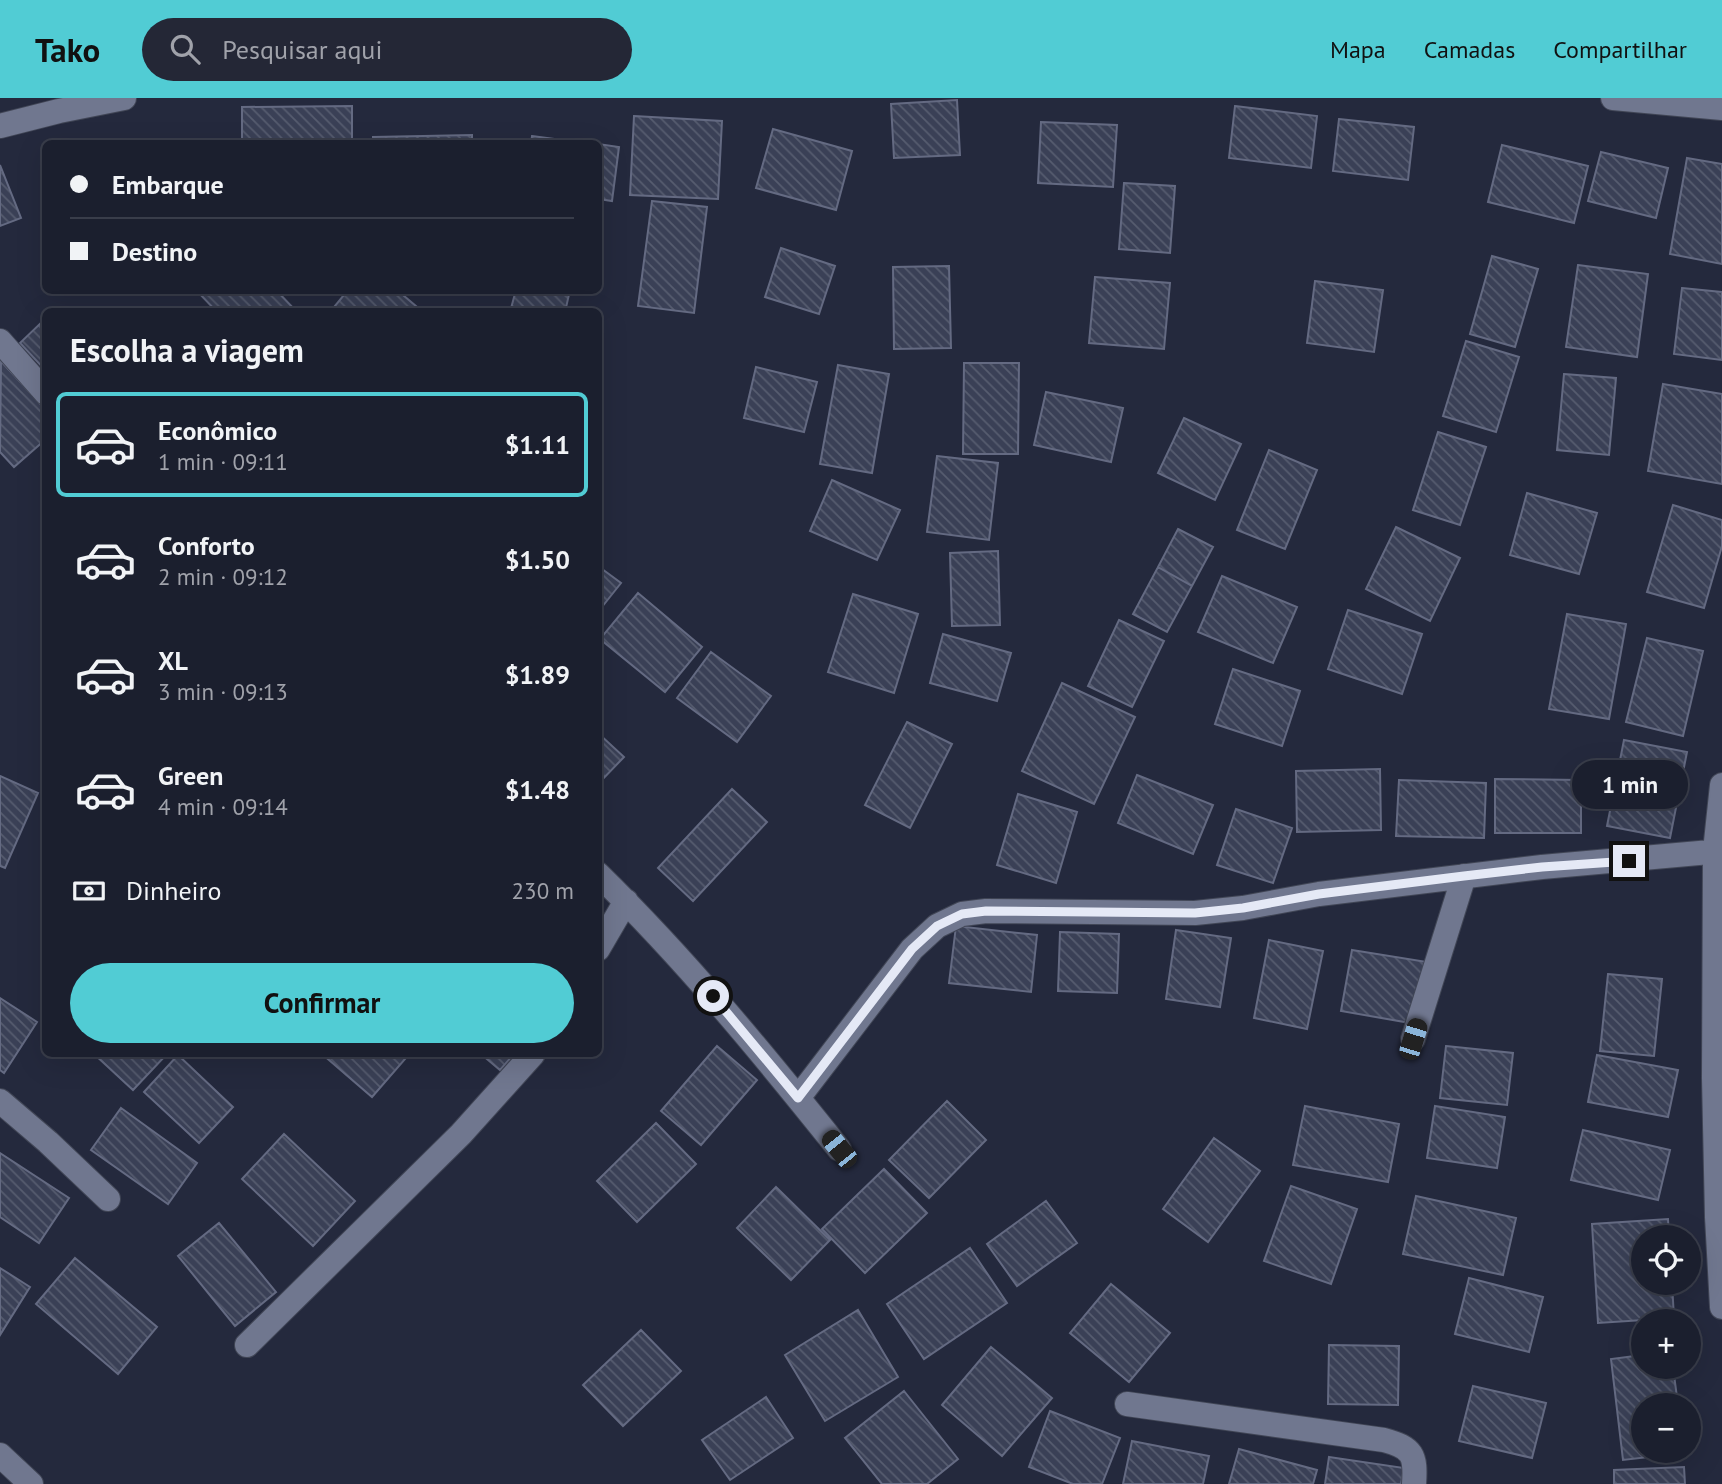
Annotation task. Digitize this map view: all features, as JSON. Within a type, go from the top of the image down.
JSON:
[{"type":"street","points":[[0,126],[124,98]]},
{"type":"street","points":[[1613,98],[1722,108]]},
{"type":"street","points":[[0,341],[42,388]]},
{"type":"street","points":[[1722,785],[1714,1078],[1722,1307]]},
{"type":"street","points":[[798,1098],[912,949],[937,926],[962,914],[986,911],[1195,913],[1464,876],[1719,851]]},
{"type":"street","points":[[1413,1039],[1464,876]]},
{"type":"street","points":[[602,878],[731,1015],[839,1149]]},
{"type":"street","points":[[602,942],[626,901]]},
{"type":"street","points":[[247,1345],[461,1134],[530,1057]]},
{"type":"street","points":[[0,1101],[108,1199]]},
{"type":"street","points":[[1127,1404],[1384,1440],[1402,1445],[1411,1453],[1416,1463],[1414,1484]]},
{"type":"street","points":[[0,1455],[31,1484]]},
{"type":"building","points":[[957,100],[960,155],[894,158],[891,104]]},
{"type":"building","points":[[352,106],[352,140],[242,140],[242,107]]},
{"type":"building","points":[[1235,106],[1317,116],[1311,168],[1229,158]]},
{"type":"building","points":[[634,116],[722,121],[718,199],[630,195]]},
{"type":"building","points":[[1339,119],[1414,127],[1408,180],[1333,171]]},
{"type":"building","points":[[1041,122],[1117,125],[1113,187],[1038,183]]},
{"type":"building","points":[[773,129],[852,151],[836,210],[756,188]]},
{"type":"building","points":[[472,135],[472,140],[373,140],[373,137]]},
{"type":"building","points":[[532,136],[562,140],[532,140]]},
{"type":"building","points":[[602,145],[619,147],[612,201],[602,200]]},
{"type":"building","points":[[1502,145],[1588,166],[1574,223],[1488,202]]},
{"type":"building","points":[[1601,152],[1668,168],[1656,218],[1588,201]]},
{"type":"building","points":[[1687,158],[1722,164],[1722,264],[1670,254]]},
{"type":"building","points":[[0,165],[21,218],[0,226]]},
{"type":"building","points":[[1124,183],[1175,186],[1170,253],[1119,249]]},
{"type":"building","points":[[652,201],[707,207],[694,313],[638,306]]},
{"type":"building","points":[[781,248],[835,266],[819,314],[765,297]]},
{"type":"building","points":[[1492,256],[1538,269],[1515,347],[1470,334]]},
{"type":"building","points":[[1578,265],[1648,274],[1637,357],[1566,347]]},
{"type":"building","points":[[949,266],[951,348],[894,349],[893,267]]},
{"type":"building","points":[[1095,277],[1170,283],[1164,349],[1089,343]]},
{"type":"building","points":[[1315,281],[1383,290],[1374,352],[1307,343]]},
{"type":"building","points":[[1682,288],[1722,292],[1722,360],[1674,354]]},
{"type":"building","points":[[200,294],[280,294],[293,308],[213,308]]},
{"type":"building","points":[[345,294],[402,294],[417,307],[416,308],[333,308]]},
{"type":"building","points":[[515,294],[569,294],[566,308],[511,308]]},
{"type":"building","points":[[42,322],[42,367],[20,343]]},
{"type":"building","points":[[1466,341],[1519,357],[1496,432],[1443,416]]},
{"type":"building","points":[[1,361],[42,406],[42,442],[14,467],[0,452]]},
{"type":"building","points":[[964,363],[1019,363],[1018,454],[963,454]]},
{"type":"building","points":[[838,365],[889,374],[872,473],[820,464]]},
{"type":"building","points":[[756,367],[817,382],[804,432],[744,418]]},
{"type":"building","points":[[1564,374],[1616,378],[1609,455],[1557,450]]},
{"type":"building","points":[[1663,384],[1722,394],[1722,484],[1648,471]]},
{"type":"building","points":[[1046,392],[1123,408],[1111,462],[1034,445]]},
{"type":"building","points":[[1184,418],[1241,444],[1215,500],[1158,473]]},
{"type":"building","points":[[1438,432],[1486,447],[1460,525],[1413,510]]},
{"type":"building","points":[[1269,450],[1317,470],[1285,549],[1237,530]]},
{"type":"building","points":[[937,456],[998,463],[989,540],[927,532]]},
{"type":"building","points":[[832,480],[900,510],[877,560],[810,531]]},
{"type":"building","points":[[1527,493],[1597,513],[1579,574],[1510,555]]},
{"type":"building","points":[[1673,505],[1722,520],[1722,546],[1704,608],[1647,592]]},
{"type":"building","points":[[1396,527],[1460,558],[1430,621],[1366,589]]},
{"type":"building","points":[[1178,529],[1213,547],[1192,586],[1158,567]]},
{"type":"building","points":[[998,551],[1000,625],[952,626],[950,553]]},
{"type":"building","points":[[1158,567],[1192,586],[1167,632],[1133,614]]},
{"type":"building","points":[[602,569],[621,583],[602,607]]},
{"type":"building","points":[[1222,576],[1297,607],[1273,663],[1198,632]]},
{"type":"building","points":[[638,593],[702,647],[665,692],[602,641],[602,637]]},
{"type":"building","points":[[853,594],[918,614],[894,693],[828,672]]},
{"type":"building","points":[[1348,610],[1422,634],[1402,694],[1328,669]]},
{"type":"building","points":[[1567,614],[1626,624],[1609,719],[1549,709]]},
{"type":"building","points":[[1119,620],[1164,641],[1132,707],[1088,686]]},
{"type":"building","points":[[943,634],[1011,653],[997,701],[930,683]]},
{"type":"building","points":[[1647,638],[1703,651],[1683,736],[1626,722]]},
{"type":"building","points":[[711,652],[771,696],[737,742],[677,698]]},
{"type":"building","points":[[1233,669],[1300,691],[1282,746],[1215,724]]},
{"type":"building","points":[[1062,683],[1135,717],[1094,804],[1022,771]]},
{"type":"building","points":[[907,722],[952,744],[910,828],[865,805]]},
{"type":"building","points":[[602,737],[624,757],[602,780]]},
{"type":"building","points":[[1624,740],[1687,752],[1670,838],[1607,826]]},
{"type":"building","points":[[1380,769],[1381,830],[1297,832],[1296,771]]},
{"type":"building","points":[[1137,775],[1213,805],[1193,854],[1118,823]]},
{"type":"building","points":[[0,776],[38,793],[5,868],[0,866]]},
{"type":"building","points":[[1495,779],[1581,780],[1581,833],[1495,833]]},
{"type":"building","points":[[1399,780],[1486,783],[1484,838],[1396,836]]},
{"type":"building","points":[[732,789],[767,822],[693,901],[658,868]]},
{"type":"building","points":[[1018,794],[1077,812],[1056,883],[997,865]]},
{"type":"building","points":[[1236,809],[1292,828],[1273,883],[1217,865]]},
{"type":"building","points":[[956,926],[1037,935],[1031,992],[949,983]]},
{"type":"building","points":[[1176,930],[1231,938],[1220,1007],[1166,999]]},
{"type":"building","points":[[1060,932],[1119,934],[1117,993],[1058,991]]},
{"type":"building","points":[[1269,940],[1323,951],[1307,1029],[1254,1018]]},
{"type":"building","points":[[1352,950],[1427,962],[1416,1024],[1341,1011]]},
{"type":"building","points":[[1608,974],[1662,979],[1654,1056],[1600,1051]]},
{"type":"building","points":[[0,998],[37,1022],[4,1073],[0,1070]]},
{"type":"building","points":[[717,1046],[757,1080],[701,1145],[661,1111]]},
{"type":"building","points":[[1446,1046],[1513,1053],[1507,1105],[1440,1098]]},
{"type":"building","points":[[1597,1055],[1678,1070],[1668,1117],[1588,1102]]},
{"type":"building","points":[[97,1057],[164,1057],[133,1090]]},
{"type":"building","points":[[176,1057],[180,1057],[233,1107],[199,1143],[144,1092]]},
{"type":"building","points":[[325,1057],[406,1058],[372,1097]]},
{"type":"building","points":[[485,1057],[511,1057],[500,1070]]},
{"type":"building","points":[[947,1101],[986,1140],[929,1198],[889,1160]]},
{"type":"building","points":[[1305,1106],[1399,1124],[1388,1182],[1293,1165]]},
{"type":"building","points":[[1435,1106],[1505,1117],[1497,1168],[1427,1158]]},
{"type":"building","points":[[121,1108],[197,1163],[168,1204],[91,1150]]},
{"type":"building","points":[[656,1123],[696,1164],[637,1222],[597,1181]]},
{"type":"building","points":[[1583,1130],[1670,1150],[1658,1200],[1571,1180]]},
{"type":"building","points":[[284,1134],[355,1201],[313,1246],[242,1179]]},
{"type":"building","points":[[1214,1138],[1260,1171],[1208,1242],[1163,1209]]},
{"type":"building","points":[[0,1153],[69,1198],[39,1243],[0,1217]]},
{"type":"building","points":[[884,1169],[927,1213],[865,1273],[822,1229]]},
{"type":"building","points":[[1291,1186],[1357,1209],[1331,1284],[1264,1261]]},
{"type":"building","points":[[776,1187],[830,1240],[791,1280],[737,1228]]},
{"type":"building","points":[[1416,1196],[1516,1218],[1503,1275],[1403,1254]]},
{"type":"building","points":[[1046,1201],[1077,1243],[1017,1286],[987,1244]]},
{"type":"building","points":[[1668,1219],[1668,1225],[1631,1225],[1631,1295],[1673,1295],[1673,1309],[1631,1309],[1631,1321],[1598,1323],[1592,1224]]},
{"type":"building","points":[[219,1223],[276,1292],[235,1326],[178,1256]]},
{"type":"building","points":[[970,1248],[1007,1303],[924,1359],[887,1304]]},
{"type":"building","points":[[75,1258],[157,1327],[118,1374],[36,1304]]},
{"type":"building","points":[[0,1268],[30,1287],[0,1335]]},
{"type":"building","points":[[1469,1278],[1543,1297],[1529,1352],[1455,1334]]},
{"type":"building","points":[[1111,1284],[1170,1333],[1129,1382],[1070,1333]]},
{"type":"building","points":[[858,1310],[898,1377],[825,1421],[785,1355]]},
{"type":"building","points":[[641,1330],[681,1371],[623,1426],[583,1385]]},
{"type":"building","points":[[1329,1345],[1399,1346],[1398,1405],[1328,1404]]},
{"type":"building","points":[[991,1347],[1052,1398],[1002,1456],[942,1405]]},
{"type":"building","points":[[1631,1356],[1631,1379],[1675,1379],[1676,1393],[1631,1393],[1631,1459],[1623,1460],[1611,1359]]},
{"type":"building","points":[[1473,1386],[1546,1403],[1532,1458],[1459,1441]]},
{"type":"building","points":[[904,1391],[958,1459],[927,1484],[882,1484],[845,1438]]},
{"type":"building","points":[[766,1397],[793,1438],[730,1480],[702,1440]]},
{"type":"building","points":[[1050,1411],[1120,1438],[1102,1484],[1073,1484],[1029,1467]]},
{"type":"building","points":[[1132,1441],[1209,1456],[1203,1484],[1123,1484]]},
{"type":"building","points":[[1239,1449],[1317,1470],[1313,1484],[1229,1484]]},
{"type":"building","points":[[1329,1457],[1404,1468],[1401,1484],[1325,1484]]},
{"type":"building","points":[[1684,1467],[1685,1484],[1614,1484],[1614,1470]]},
{"type":"route","points":[[713,996],[798,1098],[912,949],[937,926],[962,914],[986,911],[1195,913],[1243,908],[1281,899],[1464,876],[1629,861]]}]
